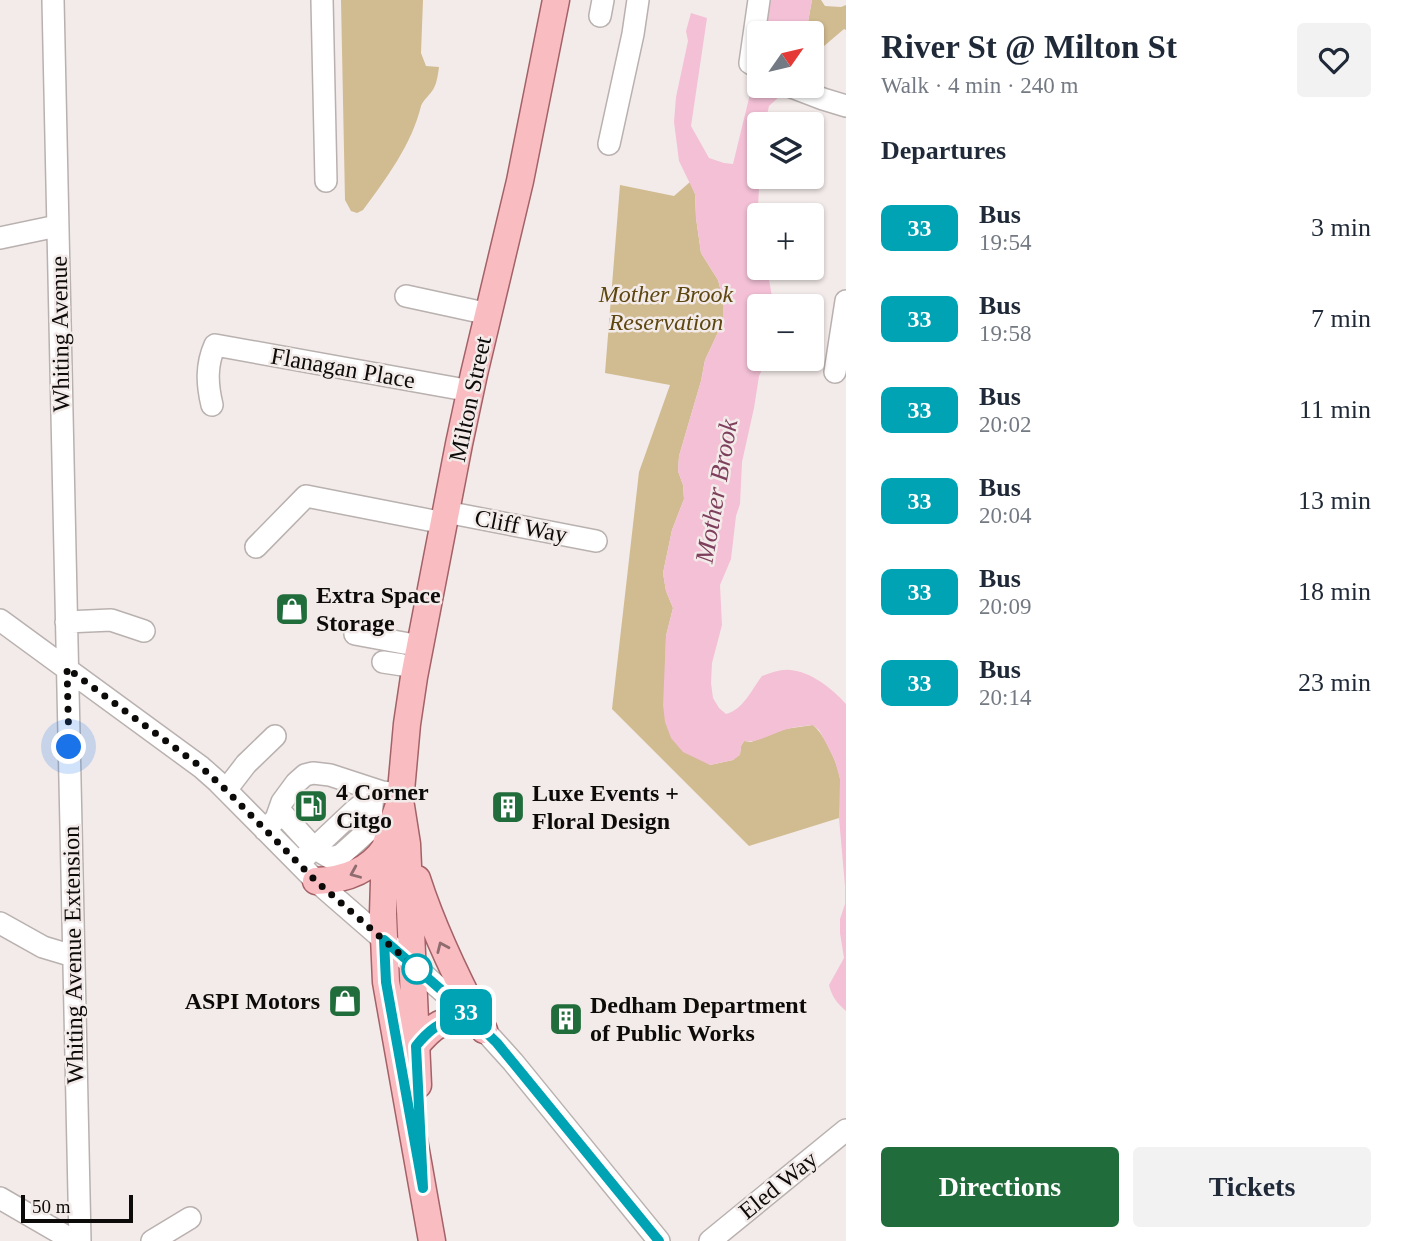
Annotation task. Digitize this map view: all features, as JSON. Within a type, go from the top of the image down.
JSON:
[{"type":"main road","name":"Milton Street","points":[[423,1188],[411,964],[396,846],[389,833],[400,798],[407,724],[445,517],[520,181],[556,0]]},
{"type":"main road","name":"Milton Street","points":[[396,846],[384,940],[386,982],[432,1241]]},
{"type":"main road","points":[[307,872],[339,879],[361,871],[396,846],[416,878],[432,926],[478,1023]]},
{"type":"main road","points":[[416,1046],[439,1024],[460,1017],[478,1023]]},
{"type":"street","name":"Whiting Avenue","points":[[53,0],[67,668]]},
{"type":"street","points":[[322,0],[326,181]]},
{"type":"street","points":[[609,144],[639,0]]},
{"type":"street","points":[[756,21],[759,0]]},
{"type":"street","points":[[820,98],[846,106]]},
{"type":"street","points":[[0,238],[57,226]]},
{"type":"street","points":[[406,296],[489,314]]},
{"type":"street","points":[[835,372],[846,301]]},
{"type":"street","name":"Flanagan Place","points":[[212,405],[207,384],[215,345],[471,391]]},
{"type":"street","name":"Cliff Way","points":[[256,547],[306,496],[596,541]]},
{"type":"street","points":[[0,620],[201,767],[307,872],[478,1023],[659,1241]]},
{"type":"street","points":[[66,622],[111,620],[144,631]]},
{"type":"street","points":[[355,635],[418,656]]},
{"type":"street","points":[[383,663],[418,656]]},
{"type":"street","name":"Whiting Avenue Extension","points":[[67,668],[77,1241]]},
{"type":"street","points":[[226,790],[246,764],[275,736]]},
{"type":"street","points":[[265,830],[276,819],[282,803],[296,783],[305,775],[313,773],[330,775],[372,796],[382,792],[400,798]]},
{"type":"street","points":[[280,811],[314,848],[329,857],[335,857],[370,830],[372,796]]},
{"type":"street","points":[[307,872],[314,848]]},
{"type":"street","points":[[0,923],[43,947],[73,956]]},
{"type":"street","name":"Eled Way","points":[[710,1241],[846,1130]]},
{"type":"street","points":[[0,1198],[77,1241]]},
{"type":"street","points":[[152,1241],[190,1218]]},
{"type":"green space","points":[[341,0],[423,0],[421,53],[426,66],[439,67],[435,86],[422,104],[405,147],[372,198],[363,210],[357,213],[351,211],[345,200]]},
{"type":"green space","points":[[812,0],[821,0],[825,6],[846,5],[846,30],[824,46],[824,21],[808,21]]},
{"type":"green space","name":"Mother Brook Reservation","points":[[690,182],[695,194],[701,253],[718,280],[723,299],[723,317],[705,360],[679,456],[678,471],[684,499],[672,530],[663,573],[673,608],[666,636],[665,686],[710,765],[733,760],[740,754],[744,741],[751,742],[785,729],[813,725],[830,750],[841,784],[839,818],[749,846],[612,709],[639,472],[670,385],[605,373],[620,185],[674,196]]},
{"type":"water","points":[[766,0],[812,0],[808,21],[763,21]]},
{"type":"water","name":"Mother Brook","points":[[691,13],[707,18],[691,126],[709,158],[733,164],[749,98],[778,98],[769,106],[768,112],[747,112],[747,189],[759,189],[758,203],[747,203],[747,280],[769,280],[771,294],[747,294],[747,371],[761,371],[742,462],[740,504],[731,559],[720,585],[722,625],[712,663],[713,698],[726,714],[732,712],[742,704],[762,676],[790,670],[813,677],[835,692],[846,704],[846,1011],[835,1000],[829,985],[844,958],[840,933],[845,886],[839,818],[840,779],[835,761],[819,730],[813,725],[798,727],[744,741],[740,755],[733,760],[710,765],[683,752],[671,738],[665,722],[663,705],[666,636],[673,608],[663,573],[672,530],[684,499],[678,471],[679,456],[705,360],[723,317],[723,299],[718,280],[701,253],[695,194],[679,161],[674,122],[676,97],[688,41],[686,31]]},
{"type":"bus line","name":"33","points":[[460,1017],[439,1024],[416,1046],[423,1188],[386,982],[384,940],[497,1043],[659,1241]]},
{"type":"place","name":"Extra Space Storage","points":[[292,609]]},
{"type":"place","name":"4 Corner Citgo","points":[[311,806]]},
{"type":"place","name":"Luxe Events + Floral Design","points":[[508,807]]},
{"type":"place","name":"ASPI Motors","points":[[345,1001]]},
{"type":"place","name":"Dedham Department of Public Works","points":[[566,1019]]},
{"type":"route","points":[[69,747],[67,668],[201,767],[316,881],[417,969]]}]
